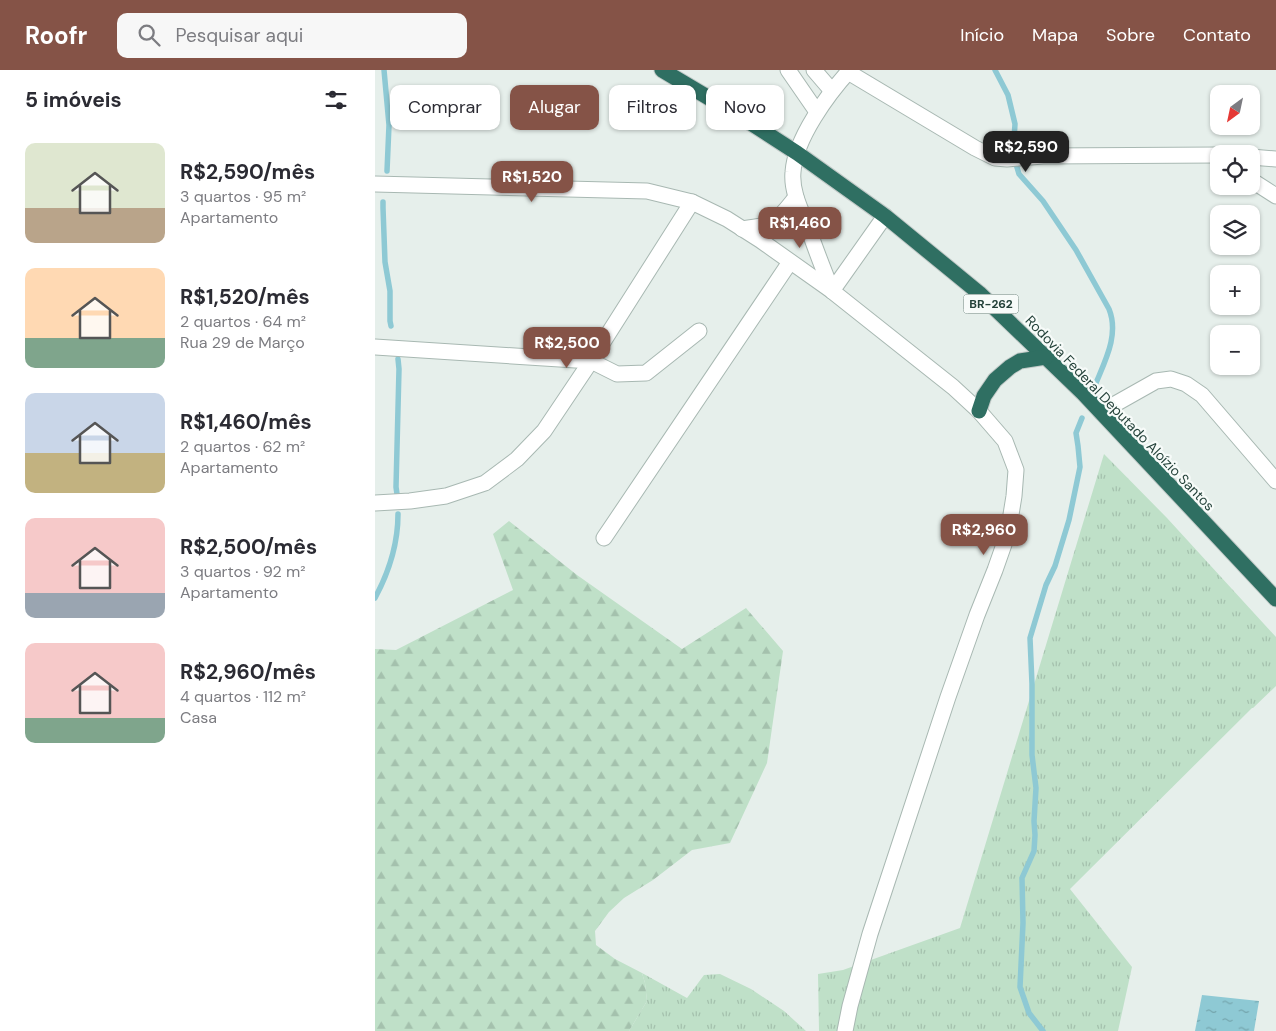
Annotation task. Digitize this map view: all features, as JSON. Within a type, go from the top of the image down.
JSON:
[{"type":"highway","name":"Rodovia Federal Deputado Aloízio Santos","points":[[662,70],[747,120],[797,153],[885,216],[979,293],[1101,412],[1276,599]]},
{"type":"highway","points":[[979,410],[984,396],[995,380],[1010,367],[1020,361],[1046,357]]},
{"type":"street","points":[[788,70],[817,112]]},
{"type":"street","points":[[815,70],[832,91]]},
{"type":"street","points":[[832,291],[796,197],[793,172],[797,153],[817,112],[849,71],[985,154],[995,158],[1043,156],[1210,157]]},
{"type":"street","points":[[1260,158],[1276,159]]},
{"type":"street","points":[[375,184],[647,191],[692,202],[727,219],[832,291],[953,387],[979,410],[1005,441],[1016,470],[1008,533],[948,697],[870,934],[849,1006],[845,1031]]},
{"type":"street","points":[[1260,186],[1276,196]]},
{"type":"street","points":[[742,229],[763,226],[774,220],[783,213],[796,197]]},
{"type":"street","points":[[375,503],[446,496],[485,483],[517,459],[544,431],[692,202]]},
{"type":"street","points":[[832,291],[885,216]]},
{"type":"street","points":[[604,538],[790,262]]},
{"type":"street","points":[[375,347],[591,361],[617,374],[646,373],[699,331]]},
{"type":"street","points":[[1101,412],[1156,381],[1171,379],[1186,384],[1202,395],[1276,481]]},
{"type":"green space","points":[[1104,454],[1167,518],[1276,637],[1276,686],[1070,889],[1132,967],[1118,1031],[819,1031],[818,974],[843,970],[960,928]]},
{"type":"green space","points":[[509,521],[577,575],[682,649],[746,608],[783,651],[767,763],[730,843],[692,850],[653,880],[624,898],[609,912],[595,931],[596,945],[615,959],[642,973],[647,1001],[629,1031],[375,1031],[375,649],[396,650],[513,590],[493,534]]},
{"type":"green space","points":[[642,973],[687,998],[704,975],[720,974],[751,989],[784,1011],[806,1031],[629,1031],[647,1001]]},
{"type":"water","points":[[1202,995],[1259,1001],[1254,1031],[1195,1031]]},
{"type":"waterway","points":[[384,70],[389,125],[387,171]]},
{"type":"waterway","points":[[995,70],[1008,95],[1015,124],[1013,154],[1019,174],[1043,201],[1076,250],[1109,309],[1112,318],[1113,328],[1110,346],[1096,383]]},
{"type":"waterway","points":[[383,202],[385,262],[390,291],[391,326]]},
{"type":"waterway","points":[[397,494],[398,359]]},
{"type":"waterway","points":[[1043,1031],[1029,1013],[1020,987],[1023,923],[1022,878],[1034,851],[1035,835],[1036,788],[1032,755],[1030,638],[1069,520],[1080,467],[1076,433],[1082,418]]},
{"type":"waterway","points":[[375,598],[392,558],[398,514]]}]
